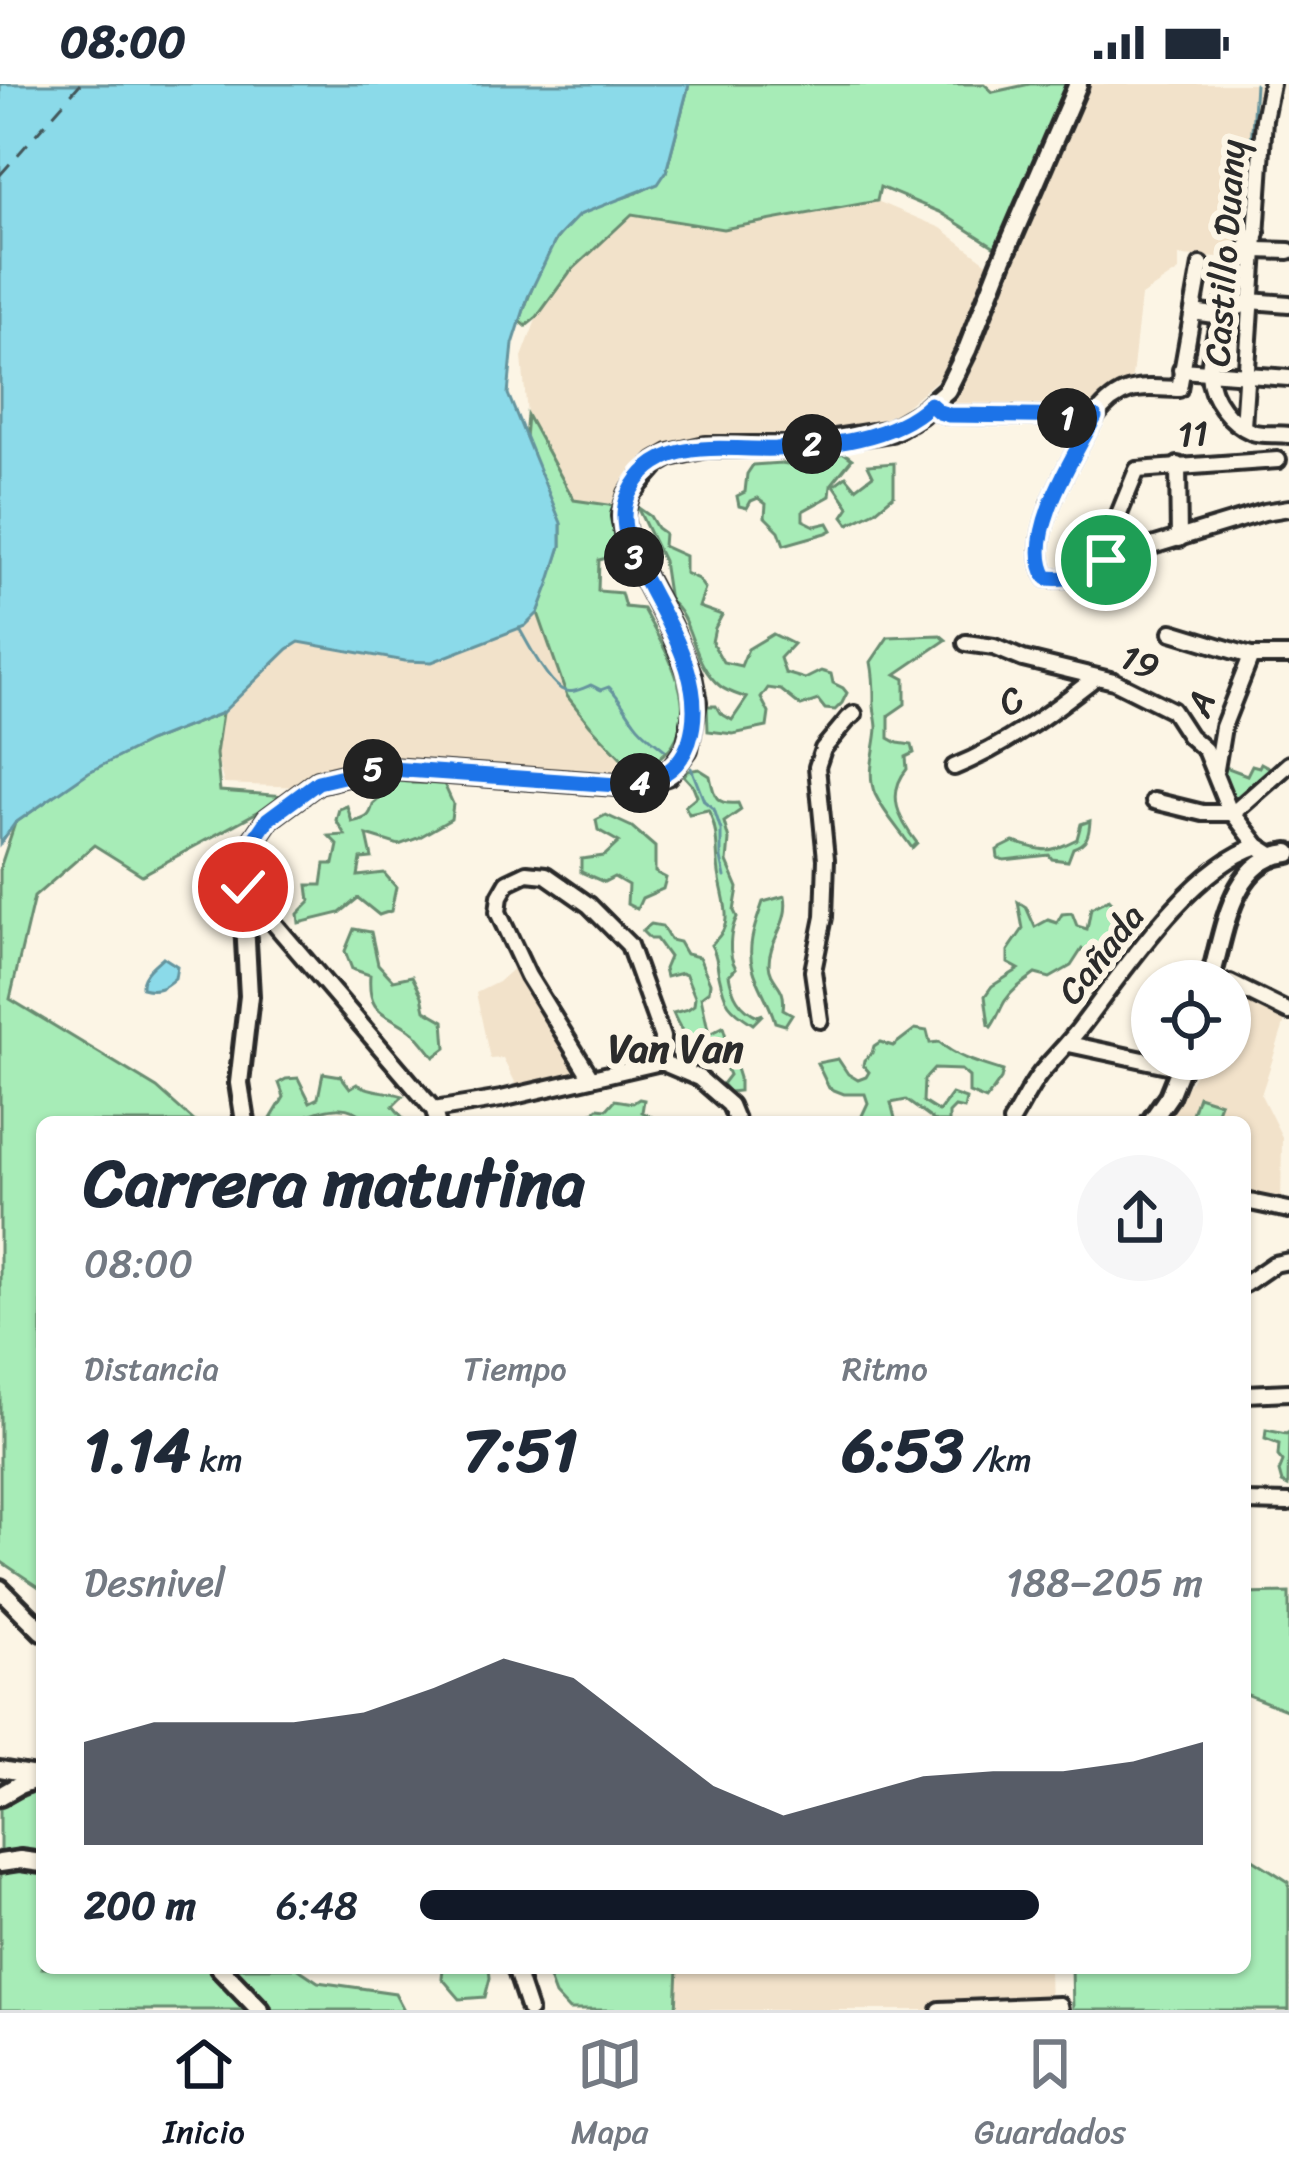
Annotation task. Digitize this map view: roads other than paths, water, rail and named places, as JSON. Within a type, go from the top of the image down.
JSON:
[{"type":"main road","points":[[244,1116],[238,1083],[249,996],[243,887],[251,844],[268,819],[318,782],[377,768],[617,785],[667,775],[686,749],[696,702],[691,676],[670,626],[627,544],[622,516],[629,494],[656,463],[685,450],[772,449],[851,439],[891,431],[920,414],[946,390],[967,350],[1078,84]]},
{"type":"main road","points":[[1223,960],[1234,895],[1273,851]]},
{"type":"main road","points":[[1155,1116],[1175,1080]]},
{"type":"main road","points":[[0,1589],[36,1625]]},
{"type":"main road","points":[[0,1796],[36,1779]]},
{"type":"main road","points":[[0,1863],[36,1862]]},
{"type":"main road","points":[[226,1974],[260,2010]]},
{"type":"street","name":"Castillo Duany","points":[[1243,426],[1264,119],[1271,84]]},
{"type":"street","points":[[1257,233],[1242,254],[1209,372],[1213,394],[1243,426],[1255,434],[1289,435]]},
{"type":"street","points":[[1257,250],[1289,250]]},
{"type":"street","points":[[1201,265],[1179,389],[1135,387],[1107,401],[1049,504],[1041,568],[1047,578],[1067,580],[1106,560],[1289,508]]},
{"type":"street","points":[[1193,312],[1221,316],[1251,301],[1289,304]]},
{"type":"street","points":[[1181,370],[1289,378]]},
{"type":"street","points":[[930,404],[949,415],[1095,417]]},
{"type":"street","name":"11","points":[[1106,560],[1114,525],[1137,470],[1278,460]]},
{"type":"street","points":[[1178,465],[1179,539]]},
{"type":"street","points":[[1172,632],[1251,656],[1289,656]]},
{"type":"street","name":"19","points":[[966,643],[1114,681],[1172,710],[1205,750],[1233,813],[1273,851]]},
{"type":"street","name":"A","points":[[1216,774],[1223,727],[1251,656]]},
{"type":"street","name":"C","points":[[954,767],[1013,736],[1096,676]]},
{"type":"street","points":[[820,1020],[813,971],[824,917],[826,859],[818,767],[823,748],[854,714]]},
{"type":"street","points":[[1154,801],[1203,813],[1233,813],[1289,764]]},
{"type":"street","name":"Cañada","points":[[1016,1116],[1038,1076],[1192,889],[1238,852],[1273,851]]},
{"type":"street","points":[[590,1076],[528,976],[498,912],[508,882],[527,874],[547,874],[589,905],[628,945],[662,1036],[661,1062]]},
{"type":"street","points":[[243,887],[436,1116],[661,1062],[699,1078],[730,1105],[735,1116]]},
{"type":"street","points":[[1251,995],[1289,1012]]},
{"type":"street","points":[[1069,1044],[1131,1054]]},
{"type":"street","points":[[1251,1203],[1289,1210]]},
{"type":"street","points":[[1251,1280],[1274,1264],[1289,1261]]},
{"type":"street","points":[[1251,1394],[1289,1392]]},
{"type":"street","points":[[1251,1502],[1289,1503]]},
{"type":"street","points":[[0,1769],[36,1776]]},
{"type":"street","points":[[517,1974],[530,2010]]},
{"type":"street","points":[[940,2010],[1059,2007]]},
{"type":"water","points":[[0,84],[689,84],[666,172],[658,184],[579,215],[556,239],[528,297],[513,344],[508,394],[561,523],[561,546],[538,613],[525,626],[432,662],[299,642],[222,713],[89,772],[15,823],[0,844]]},
{"type":"water","points":[[163,957],[177,966],[175,978],[160,988],[142,988],[146,974]]},
{"type":"waterway","points":[[1246,223],[1255,84]]},
{"type":"waterway","points":[[1245,260],[1245,276]]},
{"type":"waterway","points":[[519,628],[555,684],[564,691],[609,687],[641,729],[665,750]]},
{"type":"waterway","points":[[691,768],[721,830],[725,877]]},
{"type":"district","name":"Van Van","points":[[676,1048]]}]
